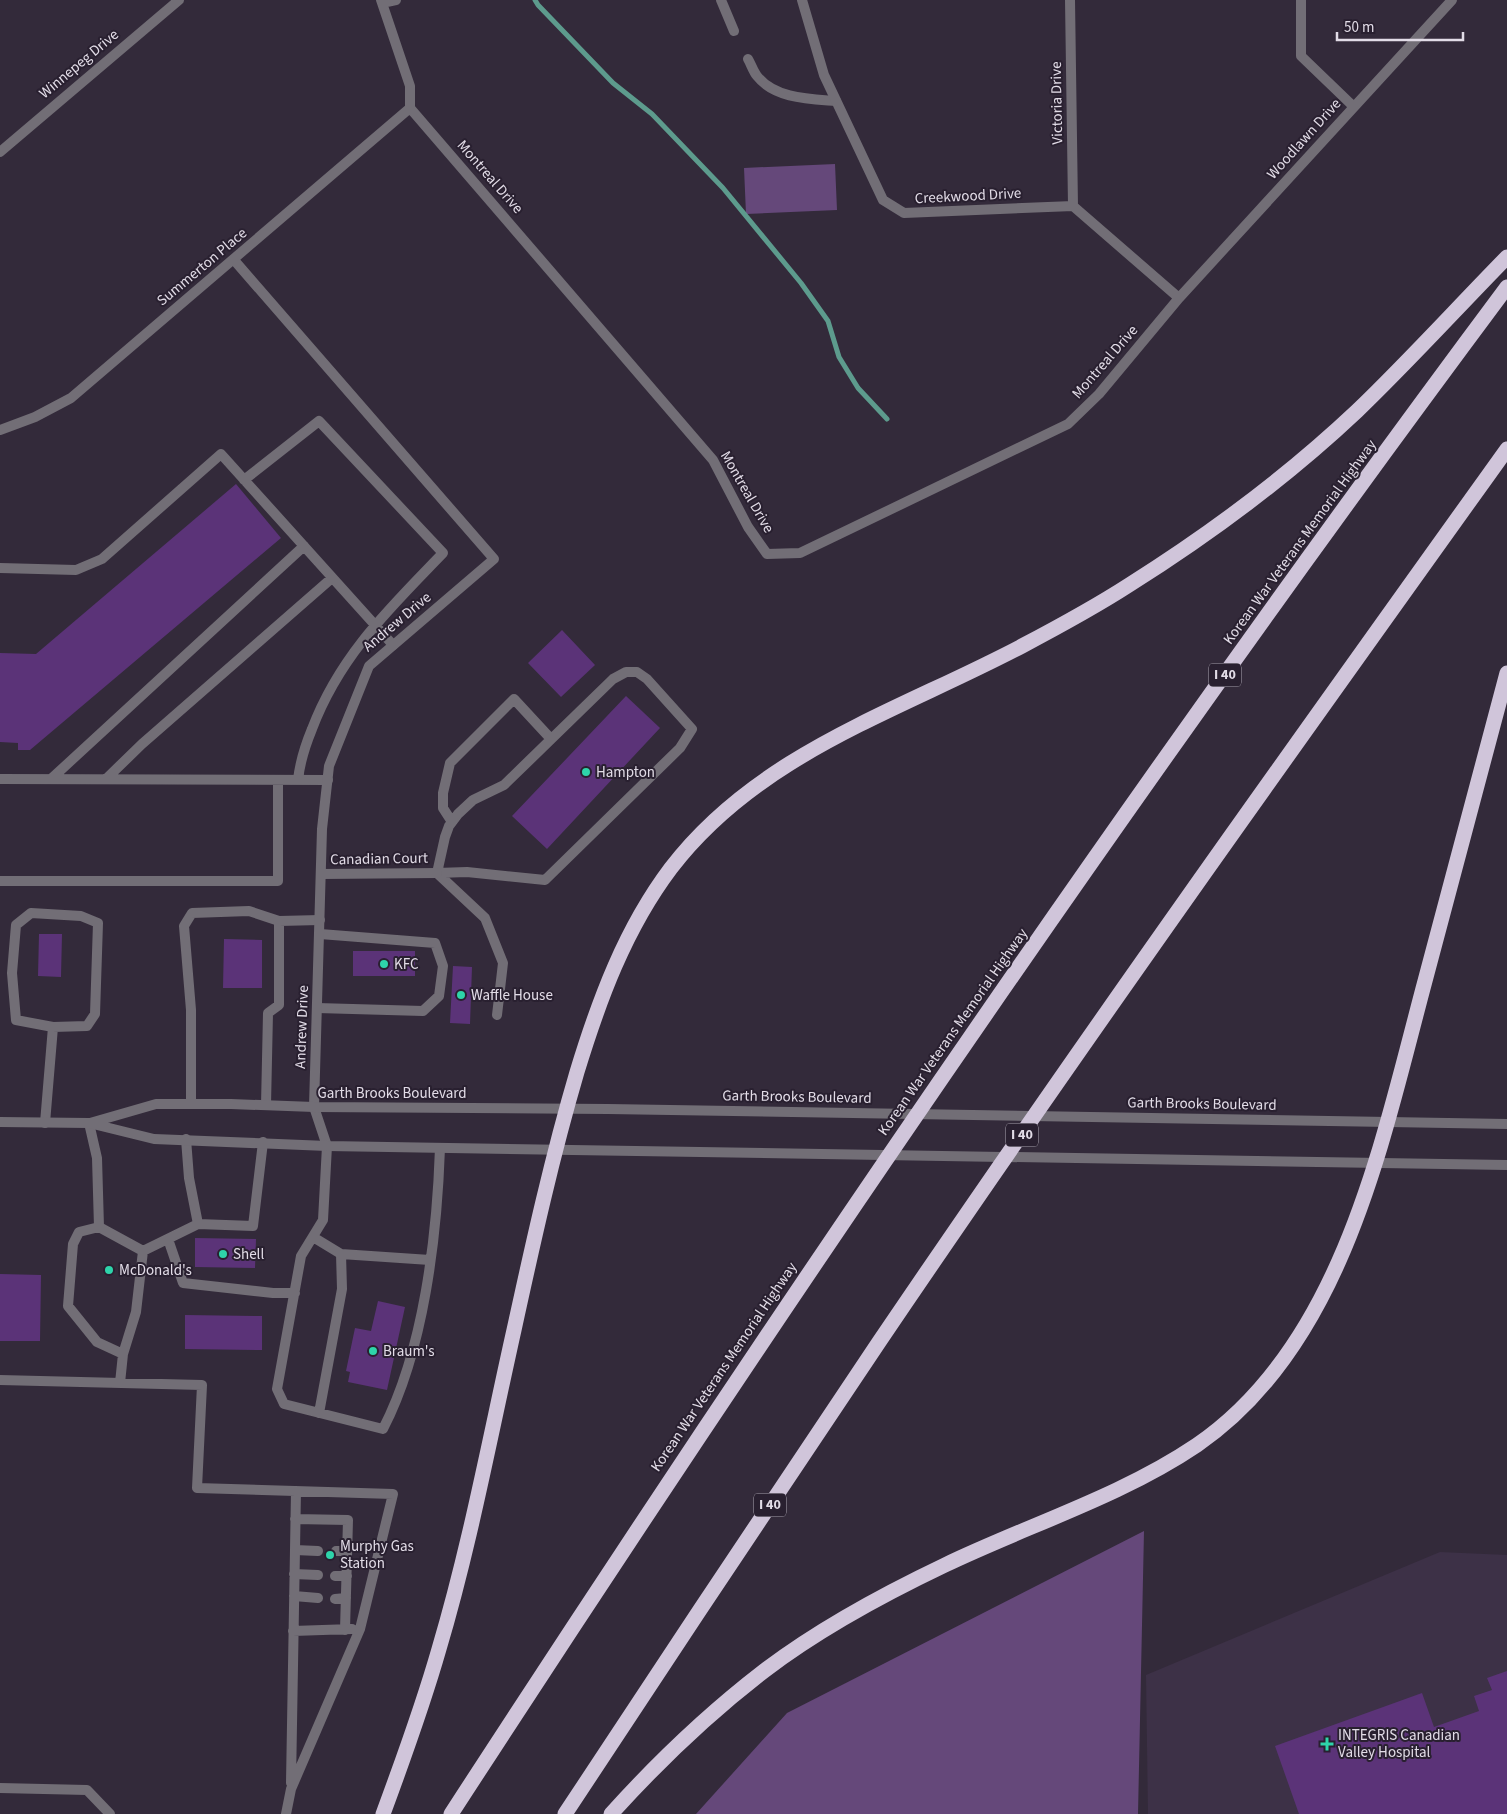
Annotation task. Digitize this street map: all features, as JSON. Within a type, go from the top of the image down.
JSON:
[{"type":"highway","points":[[382,1814],[418,1717],[440,1646],[465,1550],[554,1149],[590,1030],[612,971],[640,915],[672,867],[713,821],[754,786],[804,754],[863,721],[1022,646],[1122,590],[1198,542],[1261,494],[1356,412],[1507,257]]},
{"type":"highway","name":"Korean War Veterans Memorial Highway","points":[[451,1814],[609,1572],[855,1204],[1196,716],[1507,287]]},
{"type":"highway","name":"I 40","points":[[565,1814],[880,1340],[1065,1072],[1507,449]]},
{"type":"highway","points":[[611,1814],[650,1771],[694,1728],[765,1670],[868,1605],[945,1565],[1121,1487],[1163,1466],[1200,1442],[1224,1423],[1250,1399],[1284,1359],[1328,1286],[1375,1164],[1507,673]]},
{"type":"street","name":"Winnepeg Drive","points":[[0,152],[179,0]]},
{"type":"street","points":[[396,0],[381,1],[410,86],[410,108]]},
{"type":"street","points":[[720,0],[734,31]]},
{"type":"street","name":"Creekwood Drive","points":[[802,0],[824,75],[883,200],[904,213],[1073,206]]},
{"type":"street","name":"Victoria Drive","points":[[1070,0],[1073,206]]},
{"type":"street","points":[[1301,0],[1300,56],[1354,108]]},
{"type":"street","name":"Woodlawn Drive","points":[[1180,298],[1452,0]]},
{"type":"street","points":[[748,59],[757,77],[773,88],[797,98],[836,101]]},
{"type":"street","name":"Summerton Place","points":[[0,430],[35,417],[71,398],[410,108]]},
{"type":"street","name":"Montreal Drive","points":[[410,108],[713,460],[748,527],[767,554],[800,553],[1068,424],[1099,394],[1180,298]]},
{"type":"street","points":[[1073,206],[1180,298]]},
{"type":"street","name":"Andrew Drive","points":[[234,260],[494,559],[369,666],[329,766],[322,829],[314,1107],[327,1146]]},
{"type":"street","points":[[244,480],[319,421],[443,553],[374,624],[341,668],[323,700],[300,761],[298,780]]},
{"type":"street","points":[[0,568],[76,570],[102,559],[221,454],[393,645]]},
{"type":"street","points":[[51,779],[304,546]]},
{"type":"street","points":[[106,779],[142,744],[332,578]]},
{"type":"street","name":"Canadian Court","points":[[322,874],[466,872],[545,880],[680,748],[692,729],[647,678],[637,672],[626,672],[613,679],[551,739]]},
{"type":"street","points":[[452,822],[444,808],[443,793],[450,763],[514,699],[551,739],[504,785],[473,800],[452,822],[445,837],[437,873],[484,918],[495,943],[502,963],[498,1015]]},
{"type":"street","points":[[0,779],[328,780]]},
{"type":"street","points":[[0,881],[278,881],[278,780]]},
{"type":"street","points":[[191,1104],[191,1010],[184,926],[192,913],[249,911],[279,921],[320,920]]},
{"type":"street","points":[[30,913],[81,916],[98,923],[95,1014],[87,1026],[53,1027],[16,1020],[12,973],[16,925],[30,913]]},
{"type":"street","points":[[266,1105],[268,1013],[279,1005],[279,921]]},
{"type":"street","points":[[317,1008],[422,1011],[438,996],[443,966],[435,943],[320,934]]},
{"type":"street","points":[[45,1123],[53,1027]]},
{"type":"street","name":"Garth Brooks Boulevard","points":[[89,1123],[156,1104],[191,1104],[1507,1124]]},
{"type":"street","name":"Garth Brooks Boulevard","points":[[0,1122],[89,1123],[154,1139],[327,1146],[1507,1165]]},
{"type":"street","points":[[89,1123],[97,1158],[99,1227]]},
{"type":"street","points":[[186,1140],[189,1178],[198,1224]]},
{"type":"street","points":[[143,1251],[198,1224],[252,1226],[263,1142]]},
{"type":"street","points":[[327,1146],[323,1220],[301,1256],[278,1389],[284,1404],[383,1429],[392,1411],[414,1346],[438,1214],[440,1148]]},
{"type":"street","points":[[123,1354],[97,1342],[68,1306],[73,1244],[79,1232],[99,1227],[143,1251]]},
{"type":"street","points":[[313,1237],[341,1254],[430,1260]]},
{"type":"street","points":[[168,1239],[183,1283],[273,1293],[295,1293]]},
{"type":"street","points":[[120,1382],[123,1354],[136,1312],[143,1251]]},
{"type":"street","points":[[319,1413],[342,1289],[341,1254]]},
{"type":"street","points":[[0,1380],[202,1385],[196,1488],[393,1494],[360,1629],[291,1789]]},
{"type":"street","points":[[286,1814],[291,1789],[296,1492]]},
{"type":"street","points":[[295,1520],[348,1520],[342,1551],[347,1576],[341,1599],[346,1630]]},
{"type":"street","points":[[295,1550],[318,1551]]},
{"type":"street","points":[[294,1574],[318,1575]]},
{"type":"street","points":[[335,1576],[347,1576]]},
{"type":"street","points":[[294,1596],[318,1598]]},
{"type":"street","points":[[294,1631],[360,1629]]},
{"type":"street","points":[[0,1788],[87,1790],[110,1814]]},
{"type":"shaded area","points":[[835,164],[837,210],[746,214],[744,168]]},
{"type":"shaded area","points":[[1144,1531],[1138,1814],[696,1814],[787,1713]]},
{"type":"shaded area","name":"INTEGRIS Canadian Valley Hospital","points":[[1440,1552],[1507,1555],[1507,1814],[1148,1814],[1146,1675]]},
{"type":"building","points":[[236,484],[281,538],[30,750],[18,750],[18,743],[0,742],[0,653],[36,654]]},
{"type":"building","points":[[562,630],[595,665],[561,697],[528,663]]},
{"type":"building","name":"Hampton","points":[[626,696],[660,728],[547,849],[512,816]]},
{"type":"building","points":[[39,934],[62,934],[61,977],[38,976]]},
{"type":"building","points":[[224,939],[262,940],[262,988],[223,988]]},
{"type":"building","name":"KFC","points":[[353,951],[415,951],[415,976],[353,976]]},
{"type":"building","name":"Waffle House","points":[[453,966],[472,967],[470,1024],[450,1023]]},
{"type":"building","points":[[195,1238],[256,1239],[255,1268],[195,1267]]},
{"type":"building","points":[[0,1274],[41,1275],[40,1341],[0,1341]]},
{"type":"building","name":"Braum's","points":[[378,1301],[405,1307],[387,1390],[348,1382],[350,1372],[346,1371],[355,1328],[371,1331]]},
{"type":"building","points":[[185,1315],[262,1316],[262,1350],[185,1349]]},
{"type":"building","points":[[1507,1671],[1507,1814],[1299,1814],[1275,1746],[1422,1693],[1434,1727],[1479,1711],[1474,1696],[1492,1690],[1487,1678]]},
{"type":"waterway","points":[[535,0],[613,83],[652,114],[723,188],[801,283],[828,321],[839,357],[858,388],[887,419]]},
{"type":"place","name":"Hampton","points":[[586,772]]},
{"type":"place","name":"KFC","points":[[384,964]]},
{"type":"place","name":"Waffle House","points":[[461,995]]},
{"type":"place","name":"Shell","points":[[223,1254]]},
{"type":"place","name":"McDonald's","points":[[109,1270]]},
{"type":"place","name":"Braum's","points":[[373,1351]]},
{"type":"place","name":"Murphy Gas Station","points":[[330,1555]]},
{"type":"place","name":"INTEGRIS Canadian Valley Hospital","points":[[1327,1744]]}]
